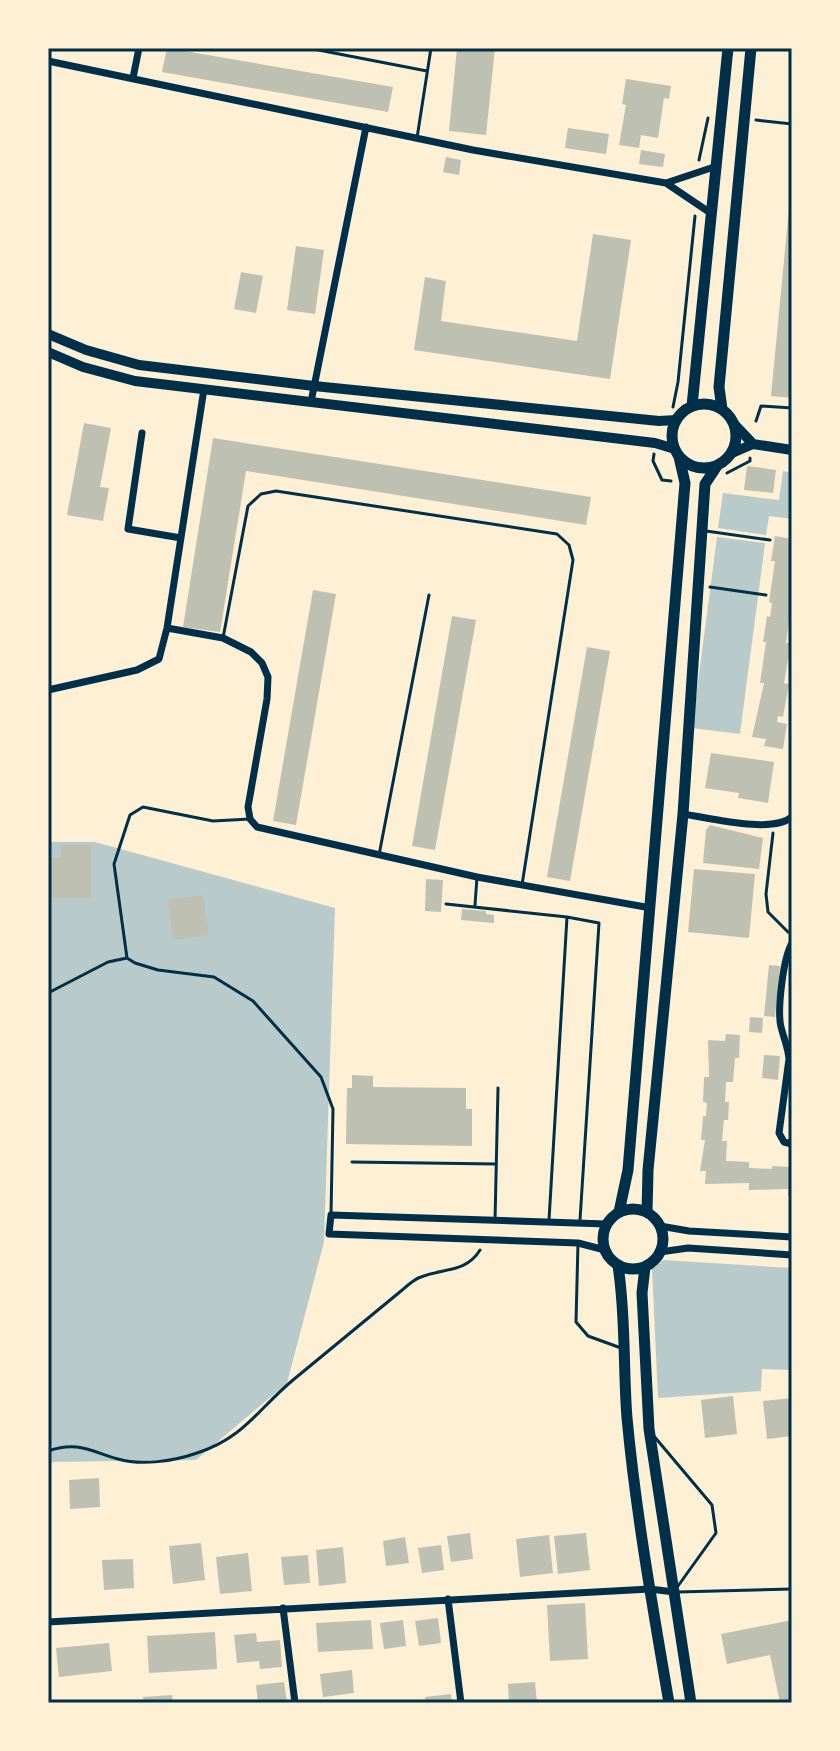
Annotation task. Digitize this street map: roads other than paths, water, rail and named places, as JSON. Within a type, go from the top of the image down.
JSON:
[{"type":"main road","points":[[692,406],[728,48]]},
{"type":"main road","points":[[751,48],[719,387],[722,409],[753,444]]},
{"type":"main road","points":[[48,334],[86,350],[139,365],[314,386],[659,421],[676,420]]},
{"type":"main road","points":[[48,352],[83,367],[135,381],[655,443],[677,453],[685,463],[701,468],[717,466]]},
{"type":"main road","points":[[619,1212],[628,1170],[685,483],[672,434],[676,420],[692,406],[707,404],[722,409]]},
{"type":"main road","points":[[732,453],[737,439],[735,425]]},
{"type":"main road","points":[[647,1212],[648,1170],[683,814],[705,484],[717,466],[732,453],[753,444],[792,450]]},
{"type":"main road","points":[[618,1266],[630,1269],[645,1267],[660,1252],[663,1239],[660,1226],[647,1212],[633,1208],[619,1212],[606,1224],[603,1238],[605,1250],[618,1266],[622,1292],[632,1463],[669,1703]]},
{"type":"main road","points":[[645,1267],[642,1293],[649,1429],[691,1703]]},
{"type":"street","points":[[133,78],[139,48]]},
{"type":"street","points":[[48,61],[473,150],[666,183],[713,215]]},
{"type":"street","points":[[311,402],[366,127]]},
{"type":"street","points":[[666,183],[717,166]]},
{"type":"street","points":[[48,690],[137,670],[159,659],[167,628],[204,389]]},
{"type":"street","points":[[142,433],[128,529],[181,538]]},
{"type":"street","points":[[167,628],[223,638],[251,652],[262,663],[268,677],[248,807],[250,819],[257,827],[477,877],[651,908]]},
{"type":"street","points":[[683,814],[774,825],[792,817]]},
{"type":"street","points":[[792,943],[786,957],[780,1025],[789,1059],[779,1133],[784,1142],[792,1144]]},
{"type":"street","points":[[605,1250],[578,1243],[329,1234],[331,1215],[606,1224]]},
{"type":"street","points":[[660,1226],[689,1231],[792,1237]]},
{"type":"street","points":[[660,1252],[688,1248],[792,1255]]},
{"type":"street","points":[[48,1622],[650,1589],[674,1592]]},
{"type":"street","points":[[448,1599],[461,1703]]},
{"type":"street","points":[[283,1608],[295,1703]]},
{"type":"lane","points":[[308,48],[427,71]]},
{"type":"lane","points":[[417,138],[431,48]]},
{"type":"lane","points":[[223,638],[248,506],[261,494],[276,491],[557,534],[569,545],[573,560],[522,885]]},
{"type":"lane","points":[[702,530],[770,540]]},
{"type":"lane","points":[[379,855],[429,595]]},
{"type":"lane","points":[[127,958],[114,864],[130,815],[143,807],[213,821],[250,819]]},
{"type":"lane","points":[[475,907],[477,877]]},
{"type":"lane","points":[[446,904],[567,917],[598,922],[600,926],[579,1224]]},
{"type":"lane","points":[[549,1223],[567,917]]},
{"type":"lane","points":[[48,993],[108,962],[127,958],[158,970],[214,977],[253,1001],[321,1077],[333,1109],[331,1215]]},
{"type":"lane","points":[[495,1221],[498,1088]]},
{"type":"lane","points":[[352,1162],[496,1164]]},
{"type":"lane","points":[[578,1243],[576,1322],[588,1336],[623,1349]]},
{"type":"lane","points":[[649,1429],[712,1505],[716,1533],[674,1592]]},
{"type":"lane","points":[[674,1592],[792,1589]]}]
